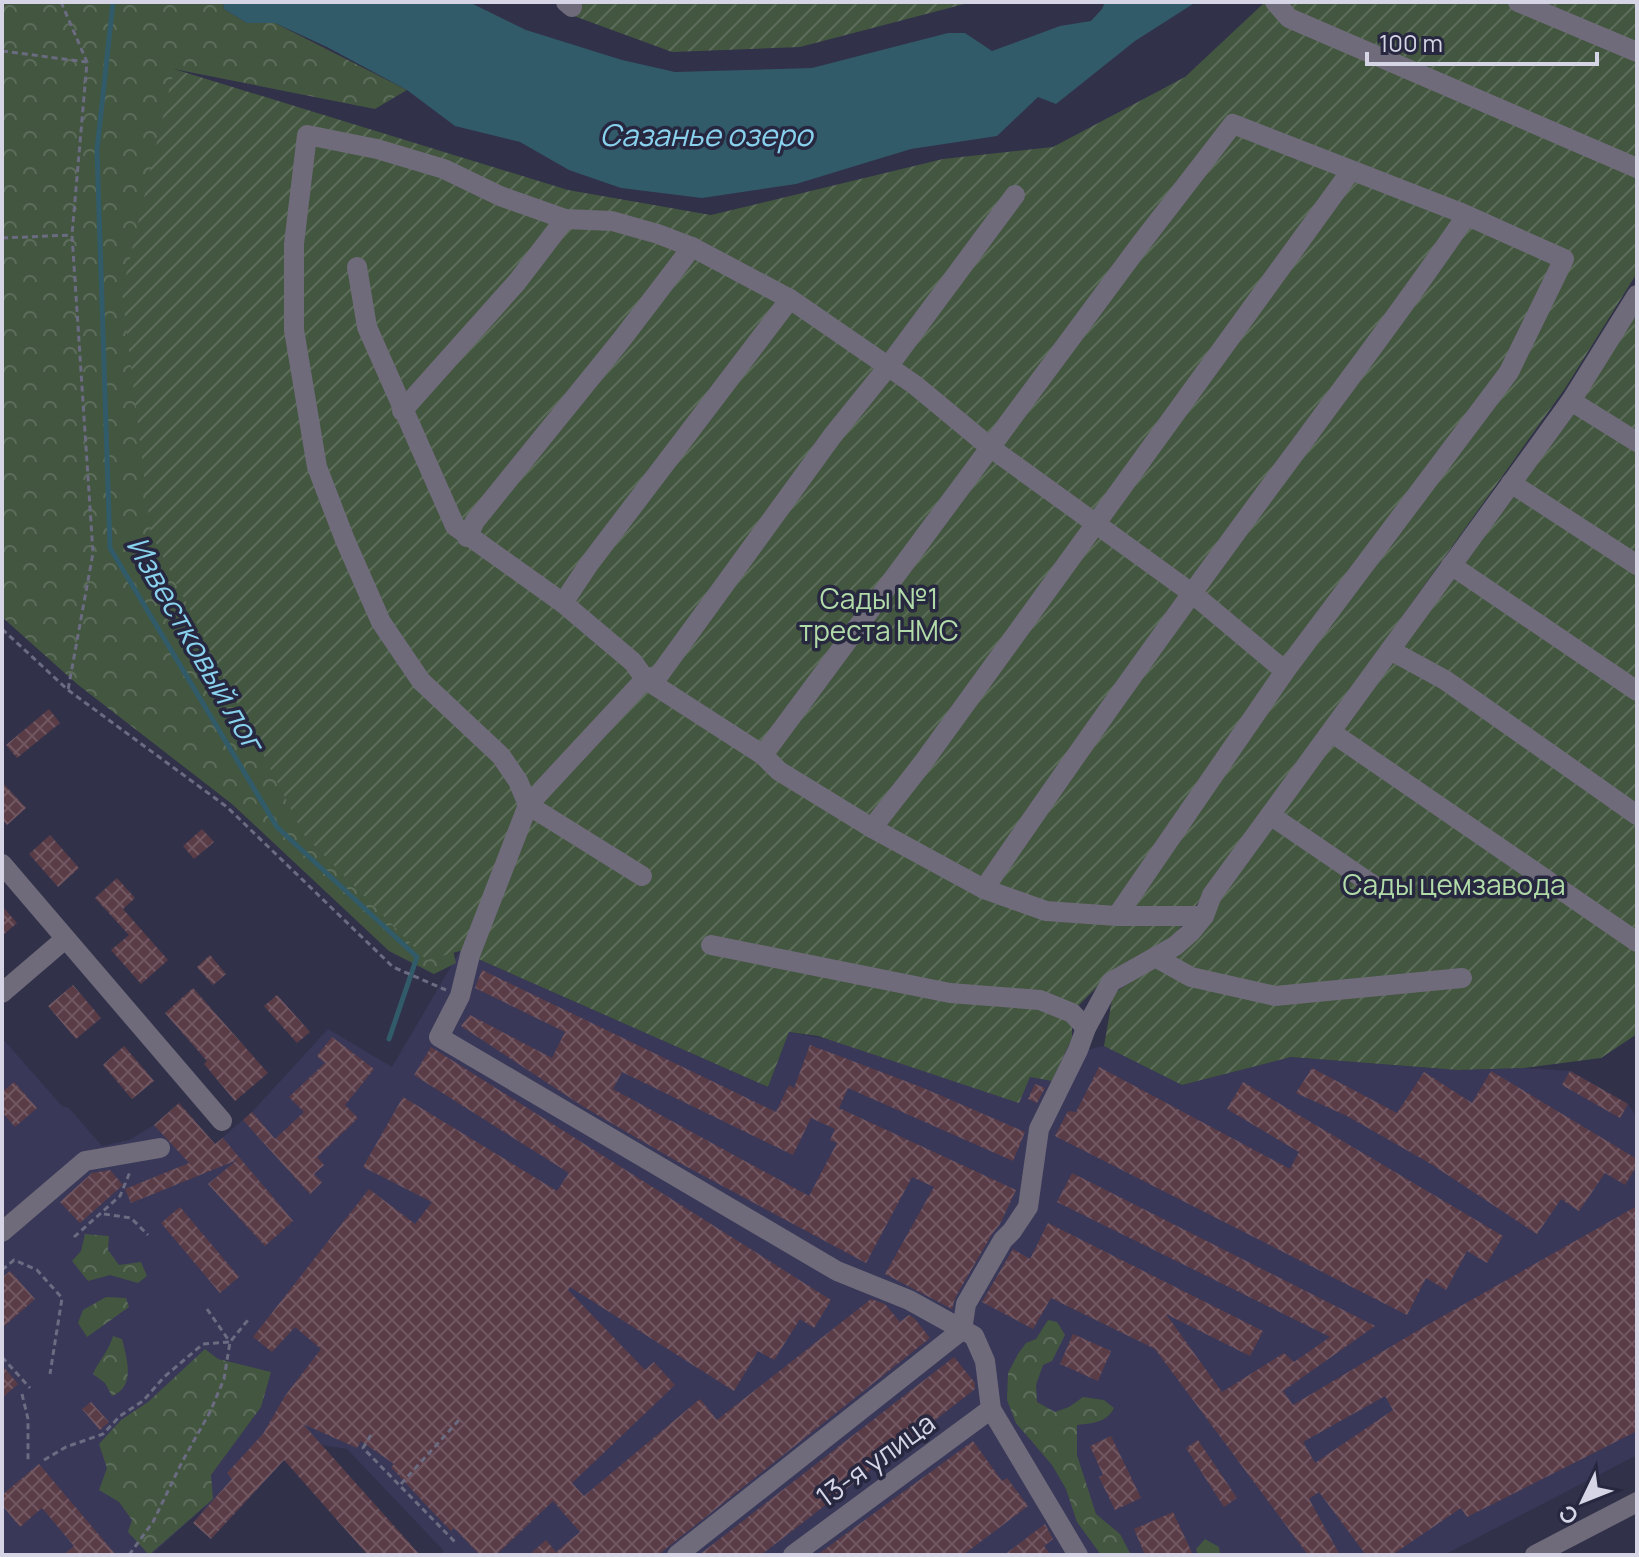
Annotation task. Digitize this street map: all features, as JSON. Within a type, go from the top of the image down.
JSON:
[{"type":"street","points":[[1275,2],[1289,18],[1637,168]]},
{"type":"street","points":[[1518,2],[1637,52]]},
{"type":"street","points":[[763,755],[1139,246],[1233,124],[1466,216],[1564,259],[1509,372],[1285,671],[1117,916]]},
{"type":"street","points":[[642,876],[528,805],[518,781],[501,756],[421,681],[381,622],[317,467],[294,330],[294,244],[307,135],[377,149],[444,169],[500,196],[565,219],[612,221],[692,247],[790,299],[915,385],[991,448],[1193,594],[1285,671]]},
{"type":"street","points":[[872,828],[922,764],[1350,172]]},
{"type":"street","points":[[1015,195],[887,368],[833,435],[659,675],[645,679],[528,805],[470,955],[460,996],[439,1037],[837,1271],[909,1300],[974,1336],[985,1361],[991,1409],[1078,1555]]},
{"type":"street","points":[[984,889],[1078,752],[1404,307],[1466,216]]},
{"type":"street","points":[[402,411],[517,282],[565,219]]},
{"type":"street","points":[[467,537],[475,521],[692,247]]},
{"type":"street","points":[[357,267],[367,327],[455,526],[563,603],[633,662],[645,679],[763,755],[779,771],[872,828],[984,889],[1046,911],[1117,916],[1204,916]]},
{"type":"street","points":[[563,603],[589,564],[790,299]]},
{"type":"street","points":[[677,1555],[962,1330],[966,1304],[1003,1240],[1028,1207],[1039,1129],[1111,982],[1175,946],[1204,916],[1212,895],[1571,401],[1634,306]]},
{"type":"street","points":[[1571,401],[1637,442]]},
{"type":"street","points":[[1511,483],[1637,565]]},
{"type":"street","points":[[1451,565],[1637,691]]},
{"type":"street","points":[[1390,650],[1445,680],[1637,815]]},
{"type":"street","points":[[1331,732],[1637,942]]},
{"type":"street","points":[[1270,815],[1373,885]]},
{"type":"street","points":[[2,864],[222,1121]]},
{"type":"street","points":[[2,993],[65,939]]},
{"type":"street","points":[[711,945],[950,993],[1040,1000],[1072,1013],[1086,1028]]},
{"type":"street","points":[[1155,957],[1191,977],[1275,996],[1462,978]]},
{"type":"street","points":[[2,1232],[85,1161],[160,1148]]},
{"type":"street","name":"13-я улица","points":[[793,1555],[991,1409]]},
{"type":"street","points":[[1535,1555],[1637,1502]]},
{"type":"path","points":[[61,2],[87,62],[72,235],[93,553],[68,690]]},
{"type":"path","points":[[2,51],[87,62]]},
{"type":"path","points":[[2,238],[72,235]]},
{"type":"path","points":[[2,629],[68,690],[227,807],[393,967],[431,983]]},
{"type":"path","points":[[74,1237],[120,1196],[138,1152]]},
{"type":"path","points":[[101,1213],[131,1218],[148,1235]]},
{"type":"path","points":[[2,1270],[14,1260],[37,1270],[62,1298],[50,1374]]},
{"type":"path","points":[[207,1309],[230,1342]]},
{"type":"path","points":[[129,1555],[153,1522],[210,1412],[224,1379],[230,1342],[248,1320]]},
{"type":"path","points":[[44,1460],[66,1447],[103,1434],[203,1344],[230,1342]]},
{"type":"path","points":[[2,1357],[30,1388]]},
{"type":"path","points":[[22,1394],[28,1419],[28,1462]]},
{"type":"path","points":[[401,1484],[461,1418]]},
{"type":"path","points":[[371,1435],[363,1448],[455,1542]]},
{"type":"shaded area","points":[[460,951],[768,1087],[789,1032],[1030,1077],[1072,1038],[1086,1050],[1104,1046],[1182,1085],[1291,1057],[1458,1070],[1524,1068],[1570,1071],[1628,1104],[1637,1117],[1637,1455],[1444,1555],[439,1555],[444,1551],[347,1449],[322,1445],[305,1438],[211,1539],[193,1523],[207,1505],[151,1555],[2,1555],[2,1038],[102,1146],[129,1140],[154,1125],[215,1144],[252,1112],[328,1029],[392,1067]]},
{"type":"green space","points":[[2,2],[223,2],[224,9],[247,23],[275,23],[407,90],[375,109],[174,69],[452,946],[456,963],[434,974],[389,951],[232,804],[77,684],[2,617]]},
{"type":"green space","points":[[554,2],[972,2],[800,47],[672,52],[574,16]]},
{"type":"green space","name":"Сады №1 треста НМС","points":[[1265,2],[1637,2],[1637,273],[1566,387],[1175,935],[1110,974],[1072,1012],[1072,1038],[1052,1081],[1030,1077],[1019,1103],[818,1036],[789,1032],[768,1087],[460,951],[427,960],[304,835],[151,533],[122,292],[174,69],[568,190],[711,215],[943,159],[1053,147],[1185,77]]},
{"type":"green space","name":"Сады цемзавода","points":[[1637,312],[1637,1034],[1601,1058],[1524,1068],[1458,1070],[1291,1057],[1182,1085],[1104,1046],[1113,994],[1180,948]]},
{"type":"green space","points":[[85,1234],[109,1236],[108,1250],[119,1265],[141,1262],[147,1276],[138,1283],[110,1275],[88,1281],[72,1261],[81,1251]]},
{"type":"green space","points":[[106,1297],[126,1298],[129,1307],[87,1337],[78,1323],[83,1310]]},
{"type":"green space","points":[[1048,1320],[1057,1322],[1065,1335],[1052,1361],[1043,1365],[1036,1385],[1037,1402],[1055,1412],[1083,1397],[1104,1400],[1114,1408],[1103,1419],[1077,1425],[1077,1455],[1096,1514],[1120,1534],[1131,1555],[1101,1555],[1077,1522],[1066,1489],[1052,1465],[1016,1423],[1007,1400],[1008,1373],[1026,1343],[1036,1339]]},
{"type":"green space","points":[[113,1336],[122,1339],[128,1372],[120,1392],[112,1396],[105,1383],[93,1374]]},
{"type":"green space","points":[[205,1349],[218,1359],[271,1372],[261,1407],[211,1475],[213,1499],[149,1555],[128,1532],[132,1520],[119,1502],[99,1490],[107,1468],[99,1444],[121,1420],[148,1402]]},
{"type":"green space","points":[[1205,1539],[1219,1547],[1220,1555],[1198,1555],[1196,1549]]},
{"type":"water","name":"Сазанье озеро","points":[[223,2],[469,2],[526,30],[622,60],[675,72],[812,68],[948,33],[965,33],[992,51],[1060,26],[1091,21],[1105,2],[1196,2],[1135,41],[1056,104],[1038,97],[997,136],[911,149],[796,184],[702,198],[621,188],[569,170],[520,142],[455,126],[407,90],[327,47],[275,23],[247,23],[224,9]]},
{"type":"building","points":[[49,709],[60,723],[17,758],[6,745]]},
{"type":"building","points":[[2,782],[26,808],[7,825],[2,819]]},
{"type":"building","points":[[202,829],[214,842],[194,859],[183,846]]},
{"type":"building","points":[[50,835],[79,868],[58,887],[29,854]]},
{"type":"building","points":[[117,878],[135,898],[123,909],[168,960],[141,984],[111,950],[129,935],[95,898]]},
{"type":"building","points":[[2,906],[17,923],[2,936]]},
{"type":"building","points":[[210,955],[226,974],[213,985],[197,967]]},
{"type":"building","points":[[482,970],[776,1112],[789,1085],[794,1088],[810,1045],[921,1087],[1025,1132],[1013,1161],[848,1088],[839,1108],[1016,1190],[1000,1224],[955,1298],[952,1309],[885,1274],[934,1187],[912,1177],[866,1263],[678,1162],[584,1107],[461,1026],[470,1015],[552,1058],[565,1032],[475,988]],"holes":[[[622,1072],[793,1155],[811,1118],[835,1129],[830,1140],[837,1143],[809,1196],[613,1089]]]},
{"type":"building","points":[[73,985],[101,1018],[76,1039],[48,1006]]},
{"type":"building","points":[[193,988],[268,1073],[235,1101],[204,1064],[207,1061],[165,1013]]},
{"type":"building","points":[[277,995],[310,1032],[297,1043],[264,1006]]},
{"type":"building","points":[[332,1037],[374,1069],[345,1105],[358,1118],[317,1157],[324,1165],[314,1174],[322,1182],[310,1194],[243,1120],[252,1112],[275,1139],[304,1112],[289,1097],[325,1063],[317,1056]]},
{"type":"building","points":[[124,1046],[154,1081],[132,1099],[103,1065]]},
{"type":"building","points":[[431,1047],[831,1300],[814,1328],[800,1319],[774,1360],[758,1351],[734,1391],[570,1287],[568,1290],[645,1370],[654,1362],[675,1385],[572,1483],[584,1496],[700,1399],[717,1420],[871,1299],[885,1304],[900,1322],[909,1315],[914,1318],[930,1338],[658,1555],[529,1555],[546,1540],[556,1552],[580,1532],[553,1501],[496,1555],[480,1555],[428,1507],[391,1467],[394,1464],[361,1441],[357,1448],[303,1424],[420,1555],[368,1555],[284,1460],[211,1539],[193,1523],[232,1479],[227,1473],[263,1434],[285,1396],[321,1349],[295,1327],[272,1352],[253,1337],[369,1189],[415,1224],[432,1202],[363,1167],[403,1097],[557,1191],[569,1173],[414,1075]]},
{"type":"building","points":[[1099,1067],[1290,1169],[1299,1152],[1227,1109],[1243,1082],[1503,1236],[1487,1263],[1467,1251],[1446,1290],[1426,1278],[1407,1315],[1055,1136],[1068,1111],[1076,1112]]},
{"type":"building","points":[[1312,1068],[1397,1113],[1424,1072],[1472,1103],[1491,1071],[1637,1159],[1637,1165],[1625,1185],[1605,1173],[1579,1211],[1561,1199],[1537,1234],[1431,1164],[1347,1116],[1296,1093]]},
{"type":"building","points":[[1570,1071],[1628,1104],[1620,1118],[1562,1085]]},
{"type":"building","points":[[14,1082],[37,1108],[15,1127],[2,1112],[2,1092]]},
{"type":"building","points":[[1035,1084],[1045,1088],[1037,1103],[1028,1099]]},
{"type":"building","points":[[179,1103],[215,1144],[223,1138],[293,1221],[265,1246],[208,1184],[237,1160],[131,1203],[125,1189],[189,1163],[154,1125]]},
{"type":"building","points":[[110,1170],[123,1185],[80,1223],[60,1202],[92,1173]]},
{"type":"building","points":[[1072,1173],[1375,1326],[1283,1391],[1293,1405],[1637,1206],[1637,1431],[1467,1517],[1461,1508],[1392,1555],[1366,1555],[1319,1492],[1309,1499],[1340,1555],[1308,1555],[1155,1349],[1051,1298],[1033,1329],[982,1302],[1013,1249],[1030,1259],[1048,1223],[1263,1331],[1250,1356],[1166,1314],[1222,1392],[1284,1353],[1294,1362],[1330,1337],[1057,1202]],"holes":[[[1385,1396],[1393,1410],[1315,1463],[1303,1442]]]},
{"type":"building","points":[[180,1207],[239,1277],[220,1293],[161,1223]]},
{"type":"building","points":[[10,1271],[35,1299],[2,1328],[2,1278]]},
{"type":"building","points":[[1073,1334],[1111,1351],[1098,1381],[1060,1364]]},
{"type":"building","points":[[954,1357],[975,1383],[975,1389],[761,1555],[699,1555]]},
{"type":"building","points":[[2,1365],[18,1384],[2,1398]]},
{"type":"building","points":[[91,1402],[109,1422],[100,1430],[82,1409]]},
{"type":"building","points":[[1111,1436],[1141,1498],[1115,1510],[1099,1477],[1103,1475],[1090,1446]]},
{"type":"building","points":[[1198,1440],[1237,1498],[1224,1507],[1186,1448]]},
{"type":"building","points":[[973,1441],[1002,1481],[1007,1478],[1028,1506],[963,1555],[817,1555]]},
{"type":"building","points":[[39,1464],[116,1555],[63,1555],[74,1546],[42,1508],[20,1527],[2,1505],[2,1495]]},
{"type":"building","points":[[1173,1512],[1193,1555],[1145,1555],[1134,1529]]},
{"type":"building","points":[[1045,1524],[1053,1539],[1044,1546],[1051,1555],[1004,1555]]},
{"type":"waterway","name":"Известковый лог","points":[[113,2],[97,150],[110,548],[277,827],[417,957],[389,1039]]}]
